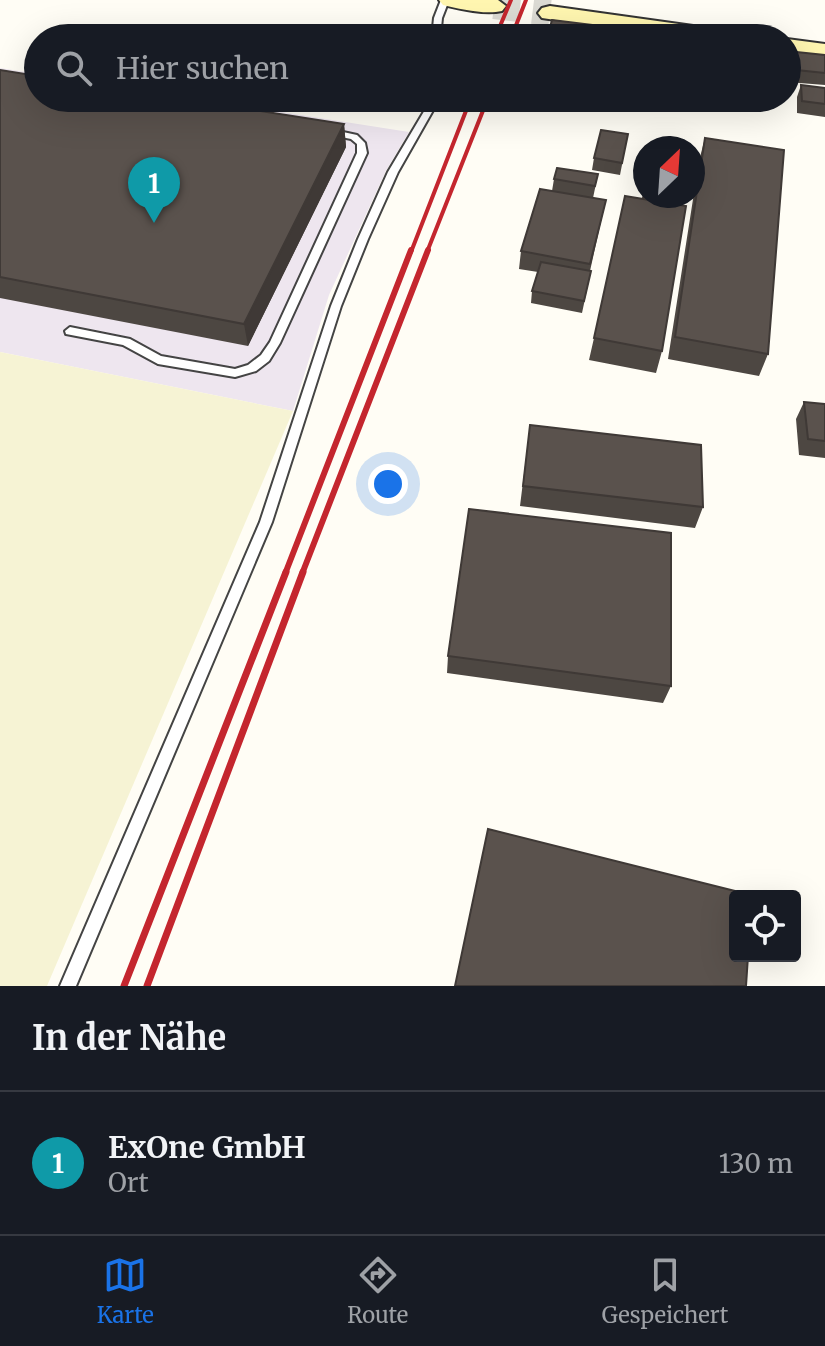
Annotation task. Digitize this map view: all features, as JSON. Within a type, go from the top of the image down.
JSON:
[{"type":"main road","points":[[448,0],[494,6]]},
{"type":"main road","points":[[550,13],[624,24]]},
{"type":"main road","points":[[801,48],[825,51]]},
{"type":"lane","points":[[437,24],[448,0]]},
{"type":"lane","points":[[801,58],[825,61]]},
{"type":"lane","points":[[68,986],[266,522],[336,306],[363,239],[393,172],[428,112]]},
{"type":"lane","points":[[70,331],[126,342],[158,360],[235,373],[252,368],[265,358],[275,343],[362,153],[361,143],[354,137],[323,131]]},
{"type":"shaded area","points":[[0,68],[24,72],[24,112],[281,112],[409,132],[386,171],[329,295],[293,411],[0,352]]},
{"type":"shaded area","points":[[0,352],[293,411],[47,986],[0,986]]},
{"type":"building","points":[[552,20],[585,24],[551,24]]},
{"type":"building","points":[[801,52],[825,55],[825,73],[801,70]]},
{"type":"building","points":[[0,70],[24,74],[24,112],[266,112],[344,124],[244,324],[0,277]]},
{"type":"building","points":[[801,85],[825,88],[825,104],[802,101]]},
{"type":"building","points":[[601,130],[628,134],[622,163],[594,158]]},
{"type":"building","points":[[705,138],[784,150],[768,354],[675,337],[694,208],[705,208]]},
{"type":"building","points":[[557,168],[598,174],[595,186],[554,179]]},
{"type":"building","points":[[540,189],[606,200],[590,264],[521,251]]},
{"type":"building","points":[[625,196],[633,197],[633,208],[686,208],[662,351],[594,338]]},
{"type":"building","points":[[541,262],[591,271],[584,301],[532,291]]},
{"type":"building","points":[[804,402],[825,404],[825,441],[808,439]]},
{"type":"building","points":[[530,425],[701,445],[703,507],[523,486]]},
{"type":"building","points":[[469,509],[671,533],[671,686],[448,656]]},
{"type":"building","points":[[488,829],[731,890],[729,962],[748,962],[746,986],[455,986]]},
{"type":"tunnel","points":[[494,6],[550,13]]},
{"type":"railway","points":[[501,24],[511,0]]},
{"type":"railway","points":[[517,24],[526,0]]},
{"type":"railway","points":[[411,252],[466,112]]},
{"type":"railway","points":[[427,252],[482,112]]},
{"type":"railway","points":[[285,574],[411,250]]},
{"type":"railway","points":[[302,574],[428,250]]},
{"type":"railway","points":[[124,986],[286,572]]},
{"type":"railway","points":[[147,986],[303,572]]},
{"type":"place","name":"ExOne GmbH","points":[[154,223]]}]
